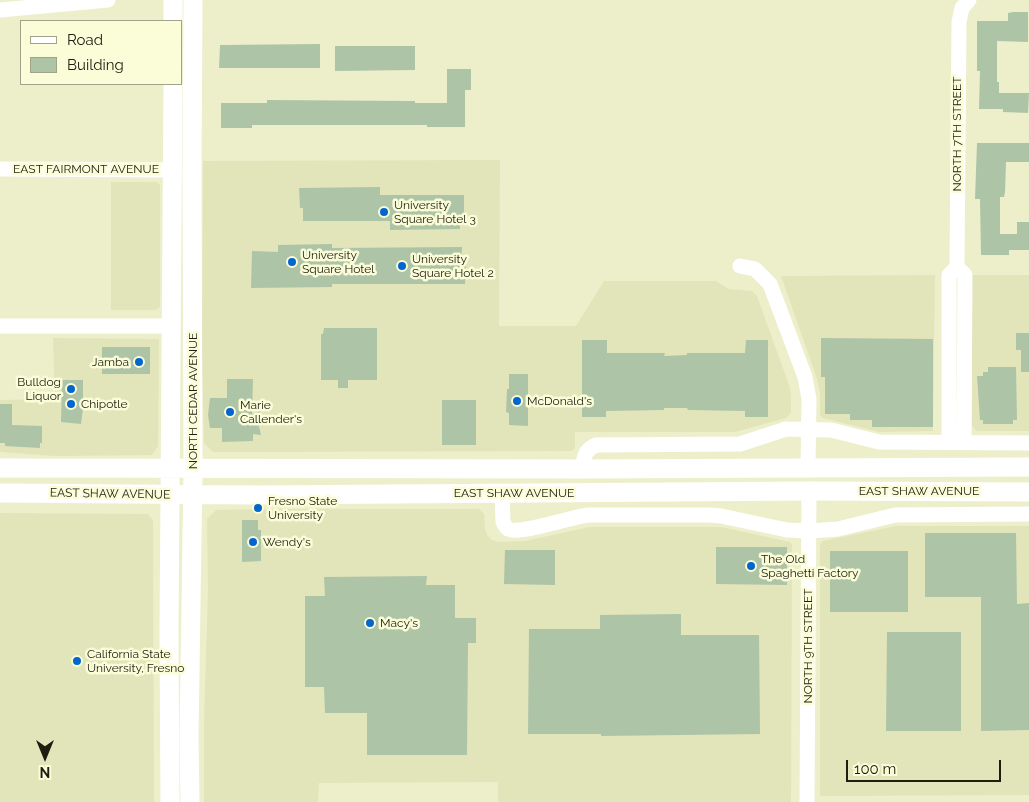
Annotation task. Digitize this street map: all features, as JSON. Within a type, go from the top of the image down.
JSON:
[{"type":"main road","points":[[173,0],[173,20]]},
{"type":"main road","name":"NORTH CEDAR AVENUE","points":[[190,796],[189,737],[193,468],[193,0]]},
{"type":"main road","name":"NORTH CEDAR AVENUE","points":[[170,802],[168,632],[173,85]]},
{"type":"main road","points":[[172,135],[180,142],[180,158],[183,164],[192,172]]},
{"type":"main road","points":[[172,170],[180,174],[182,178],[182,210],[193,223]]},
{"type":"main road","points":[[172,206],[180,260],[181,294],[184,300],[193,305]]},
{"type":"main road","points":[[809,491],[814,482],[825,479],[964,479],[1021,467]]},
{"type":"main road","name":"EAST SHAW AVENUE","points":[[0,468],[582,469],[1021,467]]},
{"type":"main road","points":[[601,493],[649,481],[794,480],[805,475],[808,468]]},
{"type":"main road","name":"EAST SHAW AVENUE","points":[[0,493],[192,495],[809,491],[1029,492]]},
{"type":"main road","points":[[168,632],[179,673],[180,728],[189,737]]},
{"type":"main road","points":[[170,748],[178,755],[180,777],[190,796]]},
{"type":"street","points":[[0,10],[108,0]]},
{"type":"street","name":"NORTH 7TH STREET","points":[[964,442],[964,276],[957,267],[958,22],[962,8],[967,1]]},
{"type":"street","name":"EAST FAIRMONT AVENUE","points":[[0,169],[172,170]]},
{"type":"street","points":[[740,266],[755,270],[770,284],[808,388],[808,468]]},
{"type":"street","name":"NORTH 7TH STREET","points":[[949,442],[949,275],[957,267]]},
{"type":"street","points":[[0,326],[171,326]]},
{"type":"street","points":[[582,469],[584,455],[587,450],[596,445],[740,444],[786,429],[831,430],[879,442],[1029,443]]},
{"type":"street","name":"NORTH 9TH STREET","points":[[807,802],[809,491]]},
{"type":"street","points":[[502,493],[503,522],[511,529],[530,528],[588,515],[710,515],[787,530],[809,531],[838,529],[896,515],[1029,514]]},
{"type":"shaded area","points":[[500,160],[499,326],[576,326],[604,281],[716,281],[729,289],[752,291],[757,296],[789,385],[791,413],[786,418],[735,432],[575,432],[575,448],[572,451],[213,452],[204,443],[202,352],[203,161]]},
{"type":"shaded area","points":[[111,182],[157,182],[160,185],[160,307],[156,310],[111,310]]},
{"type":"shaded area","points":[[935,275],[933,431],[879,432],[823,418],[820,415],[820,393],[817,379],[781,276]]},
{"type":"shaded area","points":[[972,275],[1029,275],[1029,431],[977,431],[972,426]]},
{"type":"shaded area","points":[[53,338],[159,339],[158,446],[152,455],[55,456],[0,452],[0,400],[55,399]]},
{"type":"shaded area","points":[[479,509],[484,514],[487,535],[492,540],[499,542],[525,541],[589,527],[721,527],[790,542],[792,545],[791,802],[498,802],[498,782],[319,783],[318,802],[204,802],[204,722],[208,591],[207,519],[216,510]]},
{"type":"shaded area","name":"California State University, Fresno","points":[[0,513],[148,514],[153,520],[154,802],[0,802]]},
{"type":"shaded area","points":[[896,526],[1029,526],[1029,795],[820,796],[820,544],[823,541]]},
{"type":"building","points":[[1028,12],[1028,42],[997,41],[997,82],[999,82],[999,93],[1029,93],[1028,113],[1003,112],[1003,109],[979,109],[980,71],[977,71],[977,21],[1008,21],[1008,13]]},
{"type":"building","points":[[320,44],[320,68],[219,68],[220,45]]},
{"type":"building","points":[[335,46],[415,46],[415,70],[335,71]]},
{"type":"building","points":[[447,69],[471,69],[471,90],[465,90],[465,127],[427,127],[427,125],[252,125],[252,128],[221,128],[221,103],[267,103],[267,100],[447,103]]},
{"type":"building","points":[[977,143],[1029,143],[1029,162],[1006,162],[1005,192],[1004,197],[1000,197],[1000,234],[1017,234],[1017,222],[1029,222],[1029,250],[1009,250],[1009,255],[981,255],[980,199],[975,199]]},
{"type":"building","name":"University Square Hotel 3","points":[[380,187],[380,195],[464,195],[464,216],[460,216],[460,229],[390,230],[390,221],[303,221],[303,208],[300,208],[299,188]]},
{"type":"building","points":[[332,244],[332,248],[462,247],[461,262],[466,262],[465,284],[332,284],[332,287],[251,288],[252,251],[278,252],[278,245]]},
{"type":"building","points":[[324,328],[377,328],[377,380],[348,380],[348,388],[338,388],[338,380],[321,380],[321,334],[323,334]]},
{"type":"building","points":[[1016,333],[1029,333],[1029,372],[1021,372],[1021,350],[1016,350]]},
{"type":"building","points":[[821,338],[933,339],[933,427],[872,427],[872,420],[850,420],[850,414],[825,414],[825,377],[821,377]]},
{"type":"building","points":[[582,340],[607,340],[607,353],[665,353],[664,356],[687,355],[687,353],[745,353],[746,340],[768,340],[768,417],[745,417],[745,411],[664,408],[664,410],[606,411],[606,417],[582,417]]},
{"type":"building","points":[[102,347],[150,347],[150,374],[102,374]]},
{"type":"building","points":[[988,367],[1016,367],[1017,420],[1013,420],[1013,424],[983,424],[983,420],[980,420],[977,376],[983,376],[983,372],[988,372]]},
{"type":"building","name":"McDonald's","points":[[509,374],[528,374],[528,426],[509,425],[509,413],[506,412]]},
{"type":"building","name":"Marie Callender's","points":[[227,379],[253,379],[252,414],[261,410],[258,422],[261,435],[253,434],[253,441],[222,442],[222,428],[210,428],[208,415],[210,398],[227,398]]},
{"type":"building","points":[[62,380],[83,380],[81,424],[61,422]]},
{"type":"building","points":[[442,400],[476,400],[476,445],[442,445]]},
{"type":"building","points":[[0,404],[12,404],[12,425],[42,426],[42,443],[40,443],[40,448],[5,446],[5,443],[0,443]]},
{"type":"building","name":"Wendy's","points":[[242,520],[258,520],[258,530],[261,530],[261,561],[242,562]]},
{"type":"building","points":[[925,533],[1016,533],[1017,604],[1029,603],[1029,730],[981,731],[981,597],[925,597]]},
{"type":"building","name":"The Old Spaghetti Factory","points":[[716,547],[787,547],[787,585],[716,584]]},
{"type":"building","points":[[505,550],[555,550],[555,585],[504,584]]},
{"type":"building","points":[[830,551],[908,551],[908,612],[830,612]]},
{"type":"building","points":[[427,576],[426,585],[455,585],[455,618],[476,618],[476,643],[468,643],[467,755],[367,755],[367,713],[325,713],[324,687],[305,687],[305,596],[325,596],[324,577]]},
{"type":"building","points":[[681,614],[681,635],[759,635],[760,734],[601,736],[601,734],[528,734],[529,629],[600,629],[600,615]]},
{"type":"building","points":[[887,632],[961,632],[961,731],[886,731]]},
{"type":"place","name":"University Square Hotel 3","points":[[384,212]]},
{"type":"place","name":"University Square Hotel","points":[[292,262]]},
{"type":"place","name":"University Square Hotel 2","points":[[402,266]]},
{"type":"place","name":"Jamba","points":[[139,362]]},
{"type":"place","name":"Bulldog Liquor","points":[[71,389]]},
{"type":"place","name":"McDonald's","points":[[517,401]]},
{"type":"place","name":"Chipotle","points":[[71,404]]},
{"type":"place","name":"Marie Callender's","points":[[230,412]]},
{"type":"place","name":"Fresno State University","points":[[258,508]]},
{"type":"place","name":"Wendy's","points":[[253,542]]},
{"type":"place","name":"The Old Spaghetti Factory","points":[[751,566]]},
{"type":"place","name":"Macy's","points":[[370,623]]},
{"type":"place","name":"California State University, Fresno","points":[[77,661]]}]
